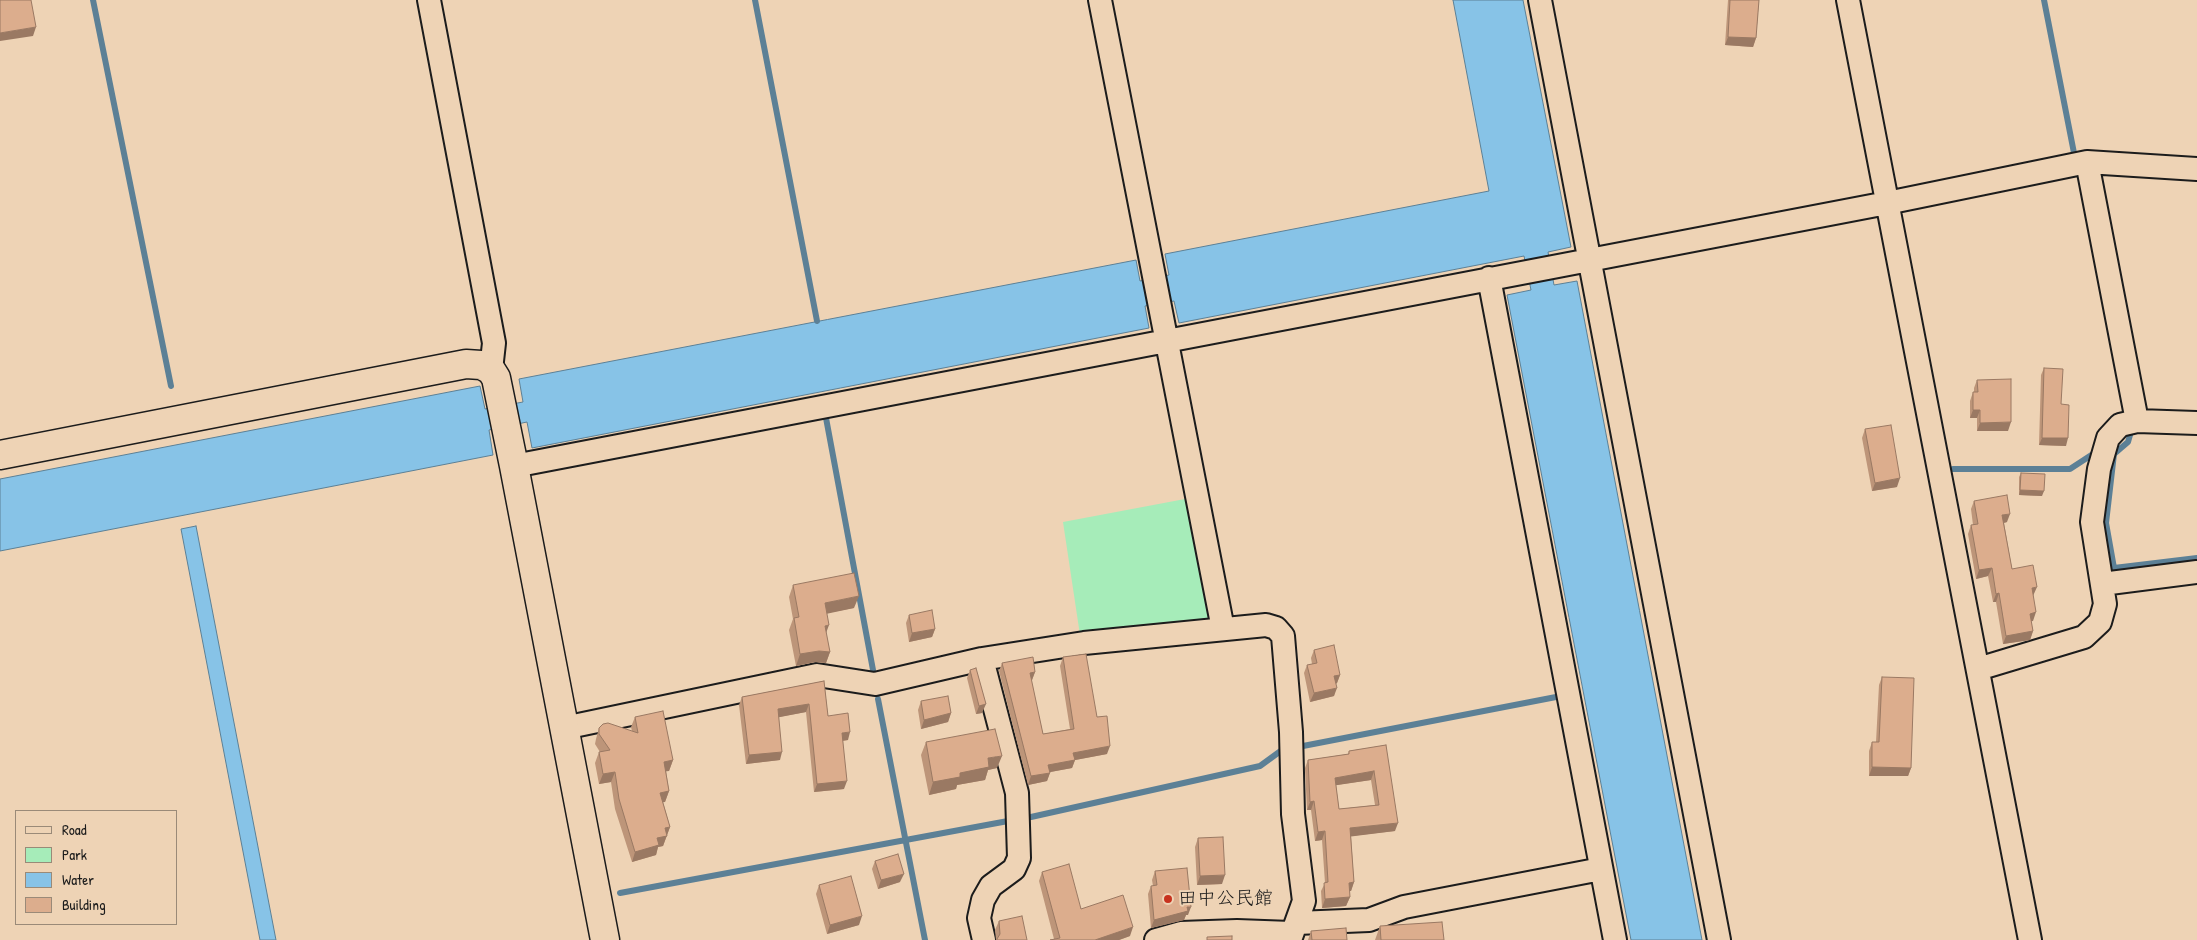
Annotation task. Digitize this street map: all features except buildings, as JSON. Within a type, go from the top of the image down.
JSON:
[{"type":"street","points":[[429,0],[494,343],[491,370]]},
{"type":"street","points":[[1100,0],[1223,629]]},
{"type":"street","points":[[1540,0],[1719,940]]},
{"type":"street","points":[[1848,0],[2030,940]]},
{"type":"street","points":[[514,466],[1590,258],[1887,203],[2087,162],[2197,169]]},
{"type":"street","points":[[2087,162],[2138,421]]},
{"type":"street","points":[[1490,278],[1614,940]]},
{"type":"street","points":[[0,455],[466,364],[481,365],[491,370],[496,378],[507,431],[605,940]]},
{"type":"street","points":[[1978,669],[2084,637],[2100,622],[2105,604],[2092,522],[2099,469],[2108,438],[2120,425],[2138,421],[2197,423]]},
{"type":"street","points":[[2102,584],[2197,572]]},
{"type":"street","points":[[564,728],[817,676],[875,684],[982,659],[1084,643],[1266,625],[1276,628],[1283,636],[1291,732],[1293,814],[1304,901],[1293,932]]},
{"type":"street","points":[[982,659],[1017,793],[1019,858],[1014,869],[991,886],[983,900],[980,918],[984,940]]},
{"type":"street","points":[[1156,940],[1181,934],[1237,930],[1293,932],[1369,920],[1404,907],[1601,869]]},
{"type":"green space","points":[[1185,499],[1209,623],[1080,635],[1063,522]]},
{"type":"water","points":[[1453,0],[1523,0],[1571,247],[1548,252],[1554,285],[1577,281],[1702,940],[1631,940],[1507,295],[1531,290],[1524,256],[1179,323],[1174,301],[1145,306],[1149,328],[532,448],[527,422],[489,430],[493,455],[0,551],[0,479],[480,386],[485,409],[523,402],[519,379],[1136,260],[1140,281],[1169,275],[1165,254],[1489,191]]},
{"type":"water","points":[[196,526],[276,940],[260,940],[181,529]]},
{"type":"waterway","points":[[93,0],[171,386]]},
{"type":"waterway","points":[[755,0],[817,321]]},
{"type":"waterway","points":[[2044,0],[2074,153]]},
{"type":"waterway","points":[[826,418],[873,670]]},
{"type":"waterway","points":[[2130,435],[2128,442],[2114,454],[2106,523],[2114,568],[2197,558]]},
{"type":"waterway","points":[[1953,469],[2070,469],[2096,452]]},
{"type":"waterway","points":[[1303,746],[1556,697]]},
{"type":"waterway","points":[[878,699],[925,940]]},
{"type":"waterway","points":[[1031,817],[1260,766],[1282,750]]},
{"type":"waterway","points":[[620,893],[1008,821]]},
{"type":"place","name":"田中公民館","points":[[1168,899]]}]
